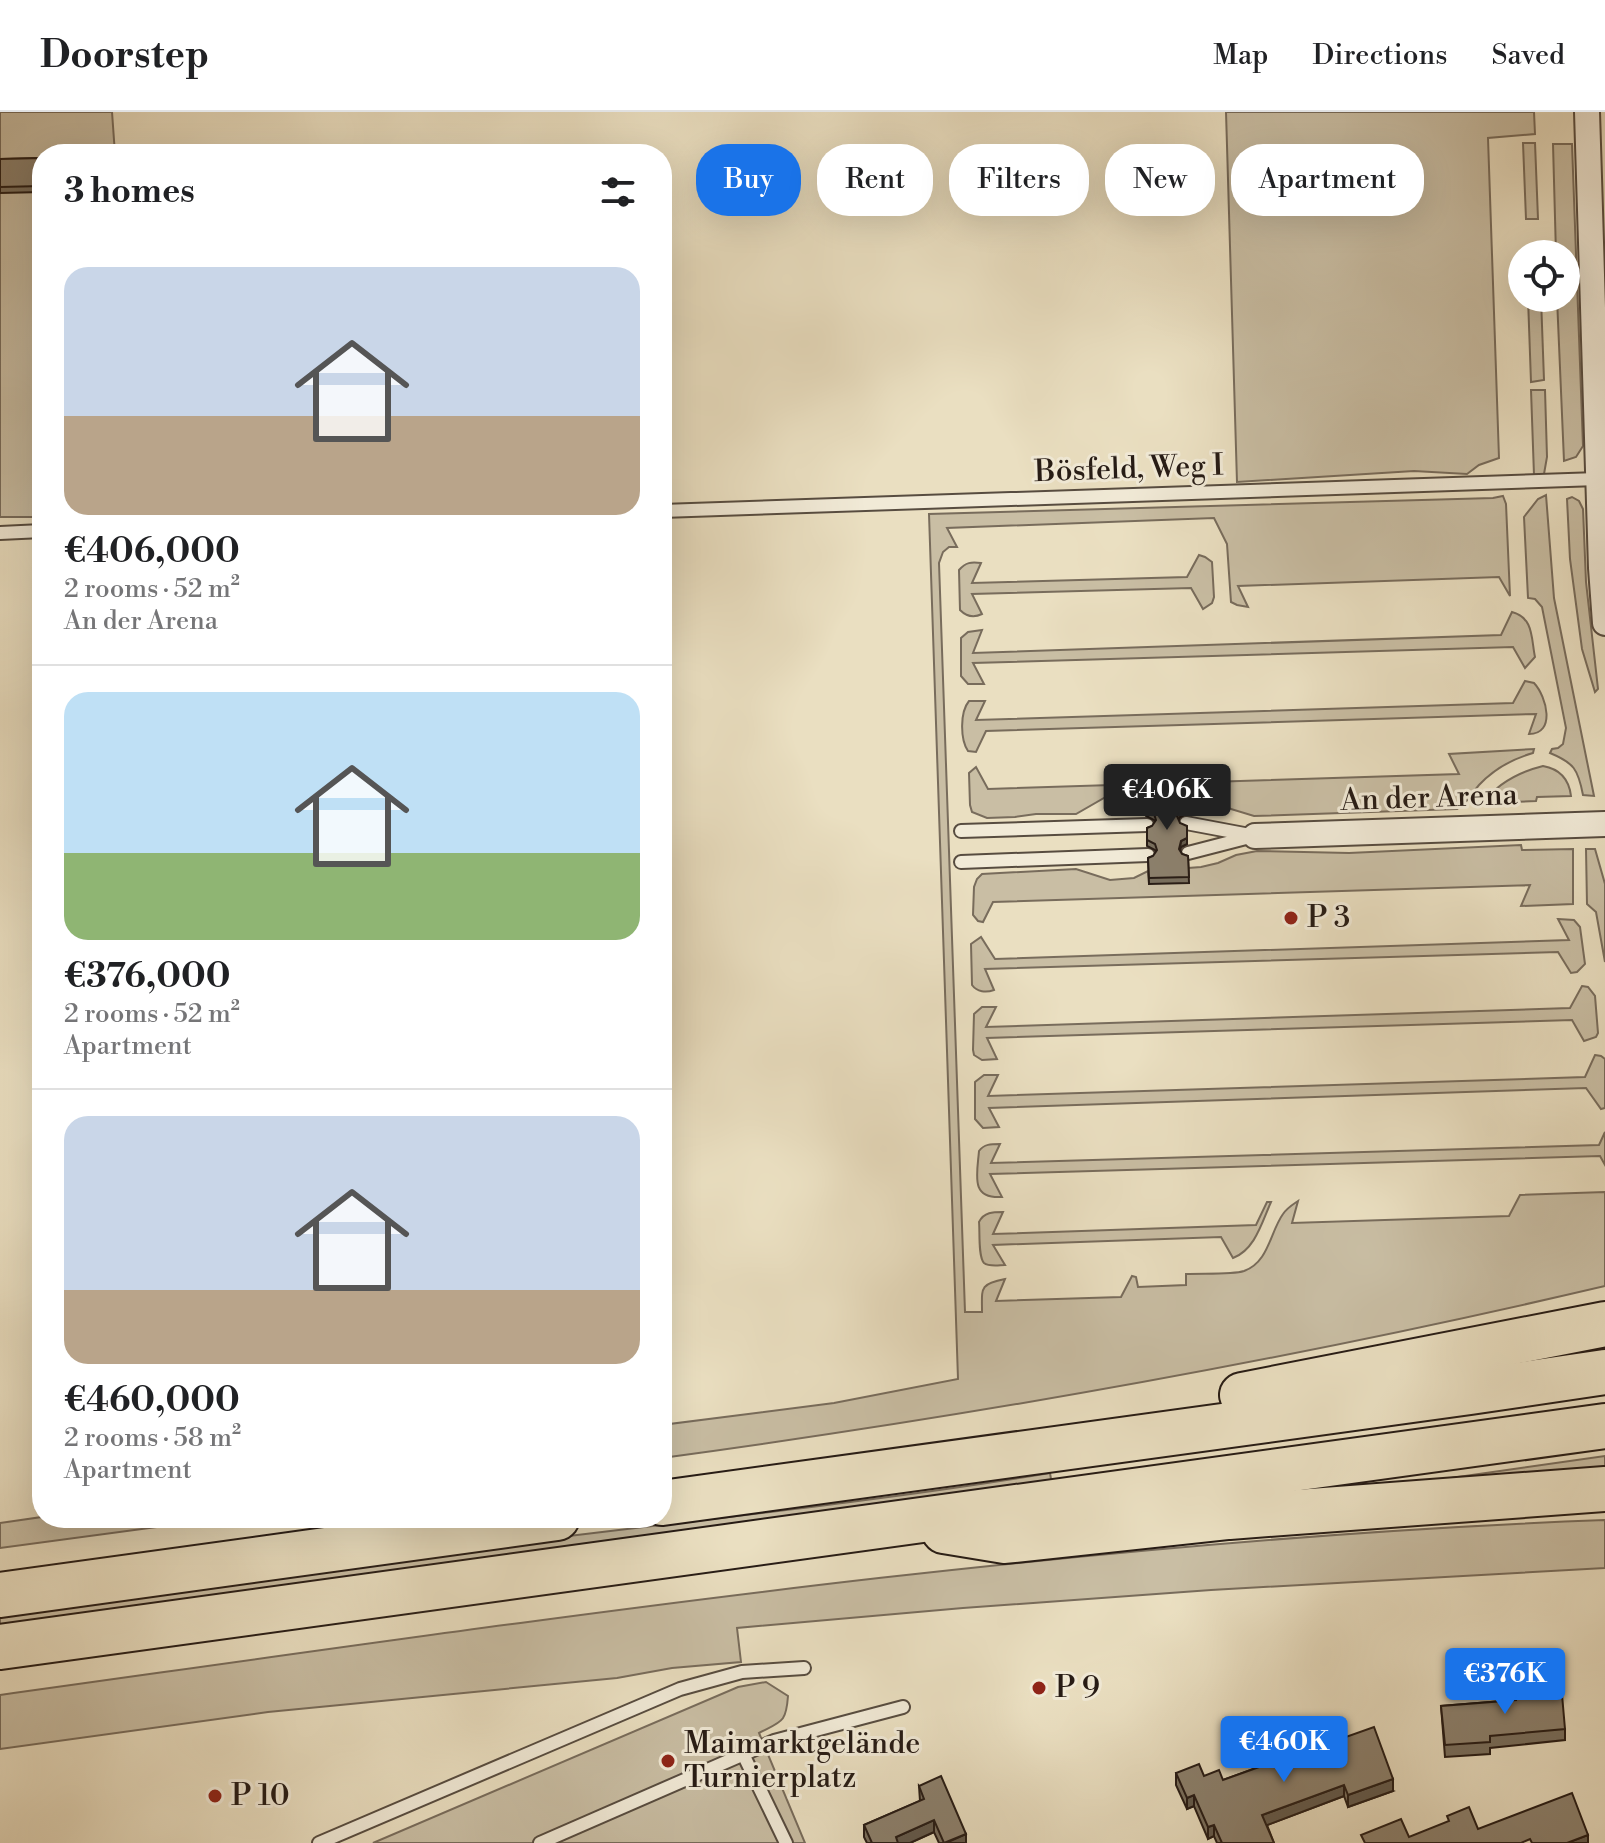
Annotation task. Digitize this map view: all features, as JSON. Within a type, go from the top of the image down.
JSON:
[{"type":"highway","points":[[1468,1351],[1526,1323],[1605,1307]]},
{"type":"highway","points":[[1064,1448],[1199,1403],[1605,1324]]},
{"type":"highway","points":[[672,1502],[1605,1372]]},
{"type":"highway","points":[[0,1647],[1605,1426]]},
{"type":"highway","points":[[898,1524],[1005,1541],[1229,1517],[1605,1489]]},
{"type":"highway","points":[[0,1595],[485,1528]]},
{"type":"street","points":[[1587,112],[1605,623]]},
{"type":"street","name":"An der Arena","points":[[1255,836],[1605,824]]},
{"type":"lane","name":"Bösfeld, Weg I","points":[[672,511],[1598,479]]},
{"type":"lane","points":[[0,533],[32,531]]},
{"type":"lane","name":"An der Arena","points":[[1186,823],[1255,836]]},
{"type":"lane","points":[[961,831],[1147,825]]},
{"type":"lane","name":"An der Arena","points":[[1188,853],[1255,836]]},
{"type":"lane","points":[[961,862],[1148,855]]},
{"type":"lane","points":[[319,1843],[680,1689],[742,1672],[804,1668]]},
{"type":"lane","points":[[540,1843],[774,1741],[903,1707]]},
{"type":"lane","points":[[743,1754],[786,1843]]},
{"type":"shaded area","points":[[0,112],[112,112],[114,144],[32,144],[32,517],[0,517]]},
{"type":"shaded area","points":[[1226,112],[1534,112],[1535,134],[1488,138],[1499,458],[1479,465],[1467,474],[1414,471],[1237,482]]},
{"type":"shaded area","points":[[1523,143],[1535,143],[1538,219],[1526,219]]},
{"type":"shaded area","points":[[1553,144],[1572,144],[1575,240],[1556,240]]},
{"type":"shaded area","points":[[1528,312],[1542,312],[1544,380],[1531,382]]},
{"type":"shaded area","points":[[1558,312],[1578,312],[1583,446],[1576,457],[1564,461]]},
{"type":"shaded area","points":[[1531,390],[1545,390],[1547,457],[1544,474],[1534,475]]},
{"type":"shaded area","points":[[1546,495],[1554,598],[1594,796],[1583,795],[1574,768],[1550,753],[1563,744],[1566,728],[1542,607],[1535,599],[1528,598],[1524,517],[1538,499]]},
{"type":"shaded area","points":[[1503,496],[1506,504],[1510,596],[1499,577],[1238,586],[1248,607],[1231,602],[1227,544],[1214,518],[947,528],[957,547],[949,547],[943,552],[939,563],[965,1312],[982,1312],[986,1285],[1005,1279],[996,1301],[1121,1297],[1132,1276],[1136,1277],[1138,1287],[1186,1285],[1186,1274],[1244,1271],[1259,1261],[1283,1214],[1298,1201],[1292,1223],[1509,1216],[1520,1195],[1605,1192],[1605,1286],[1371,1338],[1136,1383],[672,1457],[672,1424],[834,1403],[958,1379],[929,514]]},
{"type":"shaded area","points":[[1572,497],[1579,501],[1583,509],[1586,582],[1598,689],[1595,692],[1582,649],[1570,559],[1567,499]]},
{"type":"shaded area","points":[[1199,555],[1212,562],[1214,597],[1212,603],[1203,609],[1191,588],[972,594],[982,614],[970,616],[960,610],[959,570],[969,563],[981,563],[972,583],[1187,577]]},
{"type":"shaded area","points":[[1512,612],[1524,619],[1532,636],[1535,657],[1525,668],[1513,647],[973,663],[984,684],[968,684],[961,676],[961,638],[968,632],[982,630],[973,653],[1501,635]]},
{"type":"shaded area","points":[[1525,681],[1534,683],[1539,689],[1546,714],[1543,728],[1529,734],[1536,714],[986,731],[976,752],[968,751],[962,733],[964,712],[969,701],[985,701],[976,720],[1513,703]]},
{"type":"shaded area","points":[[1534,749],[1533,753],[1491,774],[1457,809],[1254,816],[1185,795],[1104,798],[1076,814],[987,818],[972,812],[970,805],[969,773],[976,767],[988,789],[1459,774],[1449,754]]},
{"type":"shaded area","points":[[1543,766],[1563,776],[1571,796],[1483,803],[1510,779]]},
{"type":"shaded area","points":[[1521,845],[1522,850],[1573,849],[1573,904],[1521,906],[1530,885],[993,902],[983,922],[973,915],[974,887],[982,874],[1076,869],[1110,880],[1134,878],[1148,871],[1149,883],[1188,868],[1257,851],[1349,853]]},
{"type":"shaded area","points":[[1586,849],[1595,849],[1605,884],[1605,962],[1596,912],[1587,904]]},
{"type":"shaded area","points":[[1558,919],[1574,920],[1580,927],[1585,964],[1577,972],[1571,973],[1558,952],[985,969],[994,990],[982,991],[972,985],[971,944],[981,937],[995,959],[1569,940]]},
{"type":"shaded area","points":[[1582,986],[1588,987],[1595,996],[1598,1033],[1596,1037],[1584,1041],[1572,1020],[987,1038],[997,1059],[982,1060],[974,1055],[973,1050],[974,1014],[982,1007],[996,1007],[986,1027],[1570,1008]]},
{"type":"shaded area","points":[[1595,1055],[1605,1059],[1605,1108],[1601,1109],[1586,1088],[989,1108],[999,1127],[983,1128],[975,1119],[975,1082],[984,1075],[998,1075],[988,1096],[1585,1077]]},
{"type":"shaded area","points":[[1605,1132],[1605,1165],[1600,1156],[990,1174],[1002,1197],[992,1197],[980,1190],[977,1177],[979,1151],[994,1144],[1000,1144],[991,1163],[1599,1145]]},
{"type":"shaded area","points":[[1267,1202],[1271,1202],[1252,1242],[1233,1258],[1221,1237],[993,1245],[1005,1265],[986,1264],[981,1255],[979,1222],[986,1214],[1003,1212],[993,1234],[1256,1225]]},
{"type":"shaded area","points":[[1605,1456],[1605,1471],[1388,1487]]},
{"type":"shaded area","points":[[1050,1473],[1052,1485],[0,1626],[0,1615],[504,1544],[637,1528],[672,1528],[672,1524]]},
{"type":"shaded area","points":[[32,1518],[32,1528],[149,1528],[0,1548],[0,1523]]},
{"type":"shaded area","points":[[1605,1520],[1605,1568],[1211,1590],[737,1628],[741,1662],[672,1668],[617,1678],[268,1712],[0,1749],[0,1695],[600,1612],[1001,1565],[1202,1545],[1403,1530]]},
{"type":"shaded area","name":"Maimarktgelände Turnierplatz","points":[[766,1682],[788,1696],[787,1705],[781,1720],[759,1733],[805,1843],[373,1843],[738,1687]]},
{"type":"building","points":[[32,158],[32,186],[0,187],[0,159]]},
{"type":"building","points":[[1185,786],[1186,808],[1177,816],[1180,823],[1187,826],[1187,838],[1181,841],[1179,849],[1188,856],[1189,877],[1149,878],[1148,858],[1157,850],[1155,844],[1147,840],[1147,828],[1156,820],[1154,814],[1146,810],[1146,788]]},
{"type":"building","points":[[1561,1683],[1565,1729],[1490,1736],[1490,1742],[1445,1745],[1441,1706],[1516,1700],[1515,1688]]},
{"type":"building","points":[[1374,1727],[1393,1779],[1348,1795],[1344,1785],[1262,1815],[1274,1843],[1222,1843],[1214,1825],[1208,1827],[1194,1795],[1187,1798],[1176,1773],[1199,1764],[1204,1776],[1219,1770],[1223,1780],[1273,1762],[1270,1753],[1295,1744],[1298,1754]]},
{"type":"building","points":[[941,1776],[966,1834],[944,1843],[934,1820],[896,1837],[898,1843],[872,1843],[864,1825],[924,1799],[919,1786]]},
{"type":"building","points":[[1572,1793],[1588,1835],[1567,1843],[1532,1843],[1530,1839],[1521,1843],[1365,1843],[1361,1835],[1401,1819],[1409,1837],[1449,1821],[1447,1816],[1469,1807],[1478,1829]]},
{"type":"place","name":"P 3","points":[[1291,918]]},
{"type":"place","name":"P 9","points":[[1039,1688]]},
{"type":"place","name":"Maimarktgelände Turnierplatz","points":[[668,1761]]},
{"type":"place","name":"P 10","points":[[215,1796]]}]
